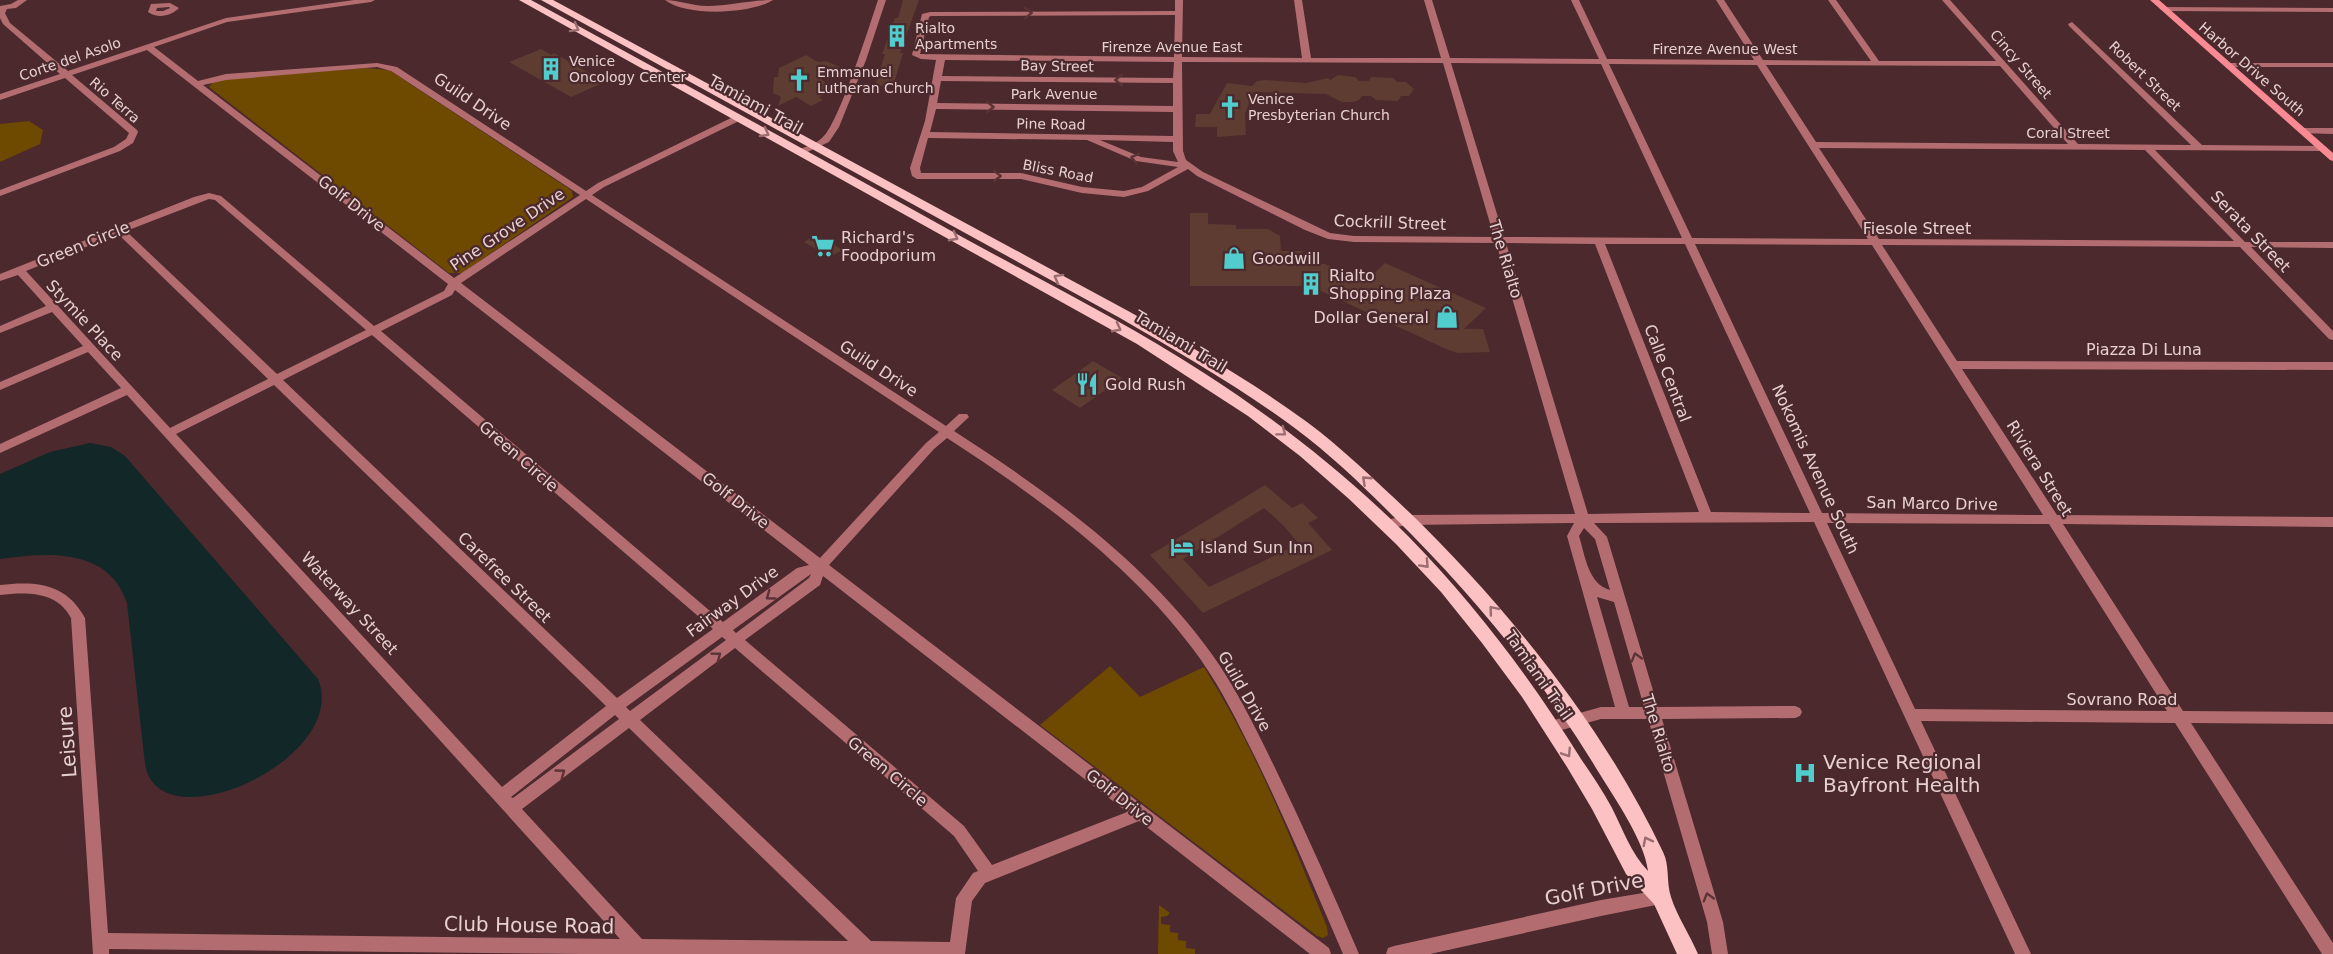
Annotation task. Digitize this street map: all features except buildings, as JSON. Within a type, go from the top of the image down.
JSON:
[{"type":"main road","name":"Tamiami Trail","points":[[524,0],[738,118],[808,149],[1200,358],[1302,426],[1362,476],[1454,566],[1496,614],[1574,720],[1627,802],[1656,857],[1661,897],[1688,954]]},
{"type":"main road","name":"Tamiami Trail","points":[[546,0],[1198,374],[1286,435],[1347,486],[1386,524],[1442,582],[1487,637],[1551,727],[1603,810],[1633,868],[1661,897]]},
{"type":"street","points":[[2,8],[23,0]]},
{"type":"street","points":[[146,0],[154,6]]},
{"type":"street","name":"Corte del Asolo","points":[[0,97],[233,18],[371,0]]},
{"type":"street","points":[[669,0],[676,5],[686,7],[731,8],[757,5],[769,0]]},
{"type":"street","points":[[808,149],[826,140],[835,127],[862,60],[882,0]]},
{"type":"street","points":[[1179,0],[1176,109],[1179,157],[1187,166]]},
{"type":"street","points":[[1298,0],[1307,61]]},
{"type":"street","name":"The Rialto","points":[[1428,0],[1583,519],[1601,537],[1715,921],[1720,954]]},
{"type":"street","name":"Nokomis Avenue South","points":[[1575,0],[2023,954]]},
{"type":"street","name":"Riviera Street","points":[[1720,0],[2331,954]]},
{"type":"street","points":[[1832,0],[1877,64]]},
{"type":"street","name":"Cincy Street","points":[[1946,0],[2075,146]]},
{"type":"street","name":"Harbor Drive South","points":[[2154,0],[2333,158]]},
{"type":"street","name":"Rio Terra","points":[[0,193],[117,150],[133,138],[133,129],[7,24],[1,13],[2,8]]},
{"type":"street","points":[[2164,9],[2333,9]]},
{"type":"street","name":"Firenze Avenue East","points":[[1178,13],[928,15],[916,54],[921,57],[942,58],[1448,62]]},
{"type":"street","name":"Robert Street","points":[[2072,24],[2199,147]]},
{"type":"street","name":"Golf Drive","points":[[148,47],[1323,954]]},
{"type":"street","points":[[925,135],[942,58]]},
{"type":"street","name":"Firenze Avenue West","points":[[1448,62],[2003,64]]},
{"type":"street","name":"Guild Drive","points":[[198,84],[212,79],[248,75],[377,65],[390,67],[996,463],[1092,537],[1173,615],[1200,648],[1232,697],[1277,784],[1351,954]]},
{"type":"street","points":[[2228,65],[2333,65]]},
{"type":"street","name":"Bay Street","points":[[937,78],[1177,81]]},
{"type":"street","name":"Park Avenue","points":[[932,106],[1176,109]]},
{"type":"street","name":"Pine Grove Drive","points":[[169,433],[448,293],[455,282],[584,195],[738,118]]},
{"type":"street","points":[[2302,130],[2333,131]]},
{"type":"street","name":"Pine Road","points":[[925,135],[1178,139]]},
{"type":"street","name":"Bliss Road","points":[[925,135],[915,168],[917,176],[1021,176],[1082,190],[1124,194],[1145,189],[1187,166]]},
{"type":"street","name":"Cockrill Street","points":[[1086,138],[1139,159],[1187,166],[1328,236],[1354,239],[1500,240]]},
{"type":"street","name":"Coral Street","points":[[1813,145],[2322,148]]},
{"type":"street","name":"Serata Street","points":[[2148,147],[2333,337]]},
{"type":"street","name":"Green Circle","points":[[0,278],[197,199],[208,196],[218,198],[959,831],[988,873]]},
{"type":"street","name":"Carefree Street","points":[[120,230],[867,948]]},
{"type":"street","name":"Fiesole Street","points":[[1500,240],[2333,245]]},
{"type":"street","name":"Calle Central","points":[[1599,241],[1707,518]]},
{"type":"street","name":"Stymie Place","points":[[19,270],[129,389]]},
{"type":"street","points":[[0,330],[54,307]]},
{"type":"street","points":[[0,386],[90,347]]},
{"type":"street","name":"Piazza Di Luna","points":[[1955,365],[2333,366]]},
{"type":"street","points":[[0,449],[129,389]]},
{"type":"street","name":"Waterway Street","points":[[129,389],[639,947]]},
{"type":"street","name":"Fairway Drive","points":[[502,795],[617,706],[802,572],[820,566],[946,431],[963,417]]},
{"type":"street","name":"San Marco Drive","points":[[1386,524],[1408,520],[1707,518],[2333,522]]},
{"type":"street","name":"The Rialto","points":[[1583,519],[1573,536],[1624,712]]},
{"type":"street","points":[[513,807],[736,642],[814,581],[820,566]]},
{"type":"street","points":[[1584,574],[1589,583],[1601,593],[1619,598]]},
{"type":"street","name":"Leisure","points":[[0,590],[23,588],[52,593],[70,603],[78,618],[101,947]]},
{"type":"street","points":[[1551,727],[1601,713],[1795,712]]},
{"type":"street","name":"Sovrano Road","points":[[1911,715],[2333,718]]},
{"type":"street","points":[[957,952],[964,898],[972,885],[988,873],[1141,813]]},
{"type":"street","name":"Golf Drive","points":[[1394,954],[1661,897]]},
{"type":"street","name":"Club House Road","points":[[101,947],[867,948],[957,952]]},
{"type":"shaded area","points":[[366,68],[389,70],[568,188],[572,191],[573,197],[462,273],[449,273],[209,87],[213,82],[227,79]]},
{"type":"shaded area","points":[[29,121],[43,130],[40,144],[0,162],[0,124]]},
{"type":"shaded area","points":[[1110,666],[1140,697],[1204,667],[1256,761],[1300,860],[1327,927],[1328,935],[1323,938],[1317,936],[1040,725]]},
{"type":"shaded area","points":[[1159,905],[1170,913],[1161,917],[1161,924],[1170,925],[1170,932],[1178,933],[1178,940],[1186,941],[1186,948],[1195,949],[1195,954],[1158,954]]},
{"type":"water","points":[[90,443],[111,447],[125,456],[318,679],[321,709],[307,738],[281,763],[249,782],[214,794],[182,797],[158,787],[145,764],[127,603],[118,585],[106,572],[92,563],[75,558],[38,555],[0,559],[0,474],[50,452]]},
{"type":"place","name":"Rialto Apartments","points":[[897,36]]},
{"type":"place","name":"Venice Oncology Center","points":[[551,69]]},
{"type":"place","name":"Emmanuel Lutheran Church","points":[[799,80]]},
{"type":"place","name":"Venice Presbyterian Church","points":[[1230,107]]},
{"type":"place","name":"Richard's Foodporium","points":[[823,246]]},
{"type":"place","name":"Goodwill","points":[[1234,258]]},
{"type":"place","name":"Rialto Shopping Plaza","points":[[1311,284]]},
{"type":"place","name":"Dollar General","points":[[1447,317]]},
{"type":"place","name":"Gold Rush","points":[[1087,384]]},
{"type":"place","name":"Island Sun Inn","points":[[1182,547]]},
{"type":"place","name":"Venice Regional Bayfront Health","points":[[1805,773]]}]
